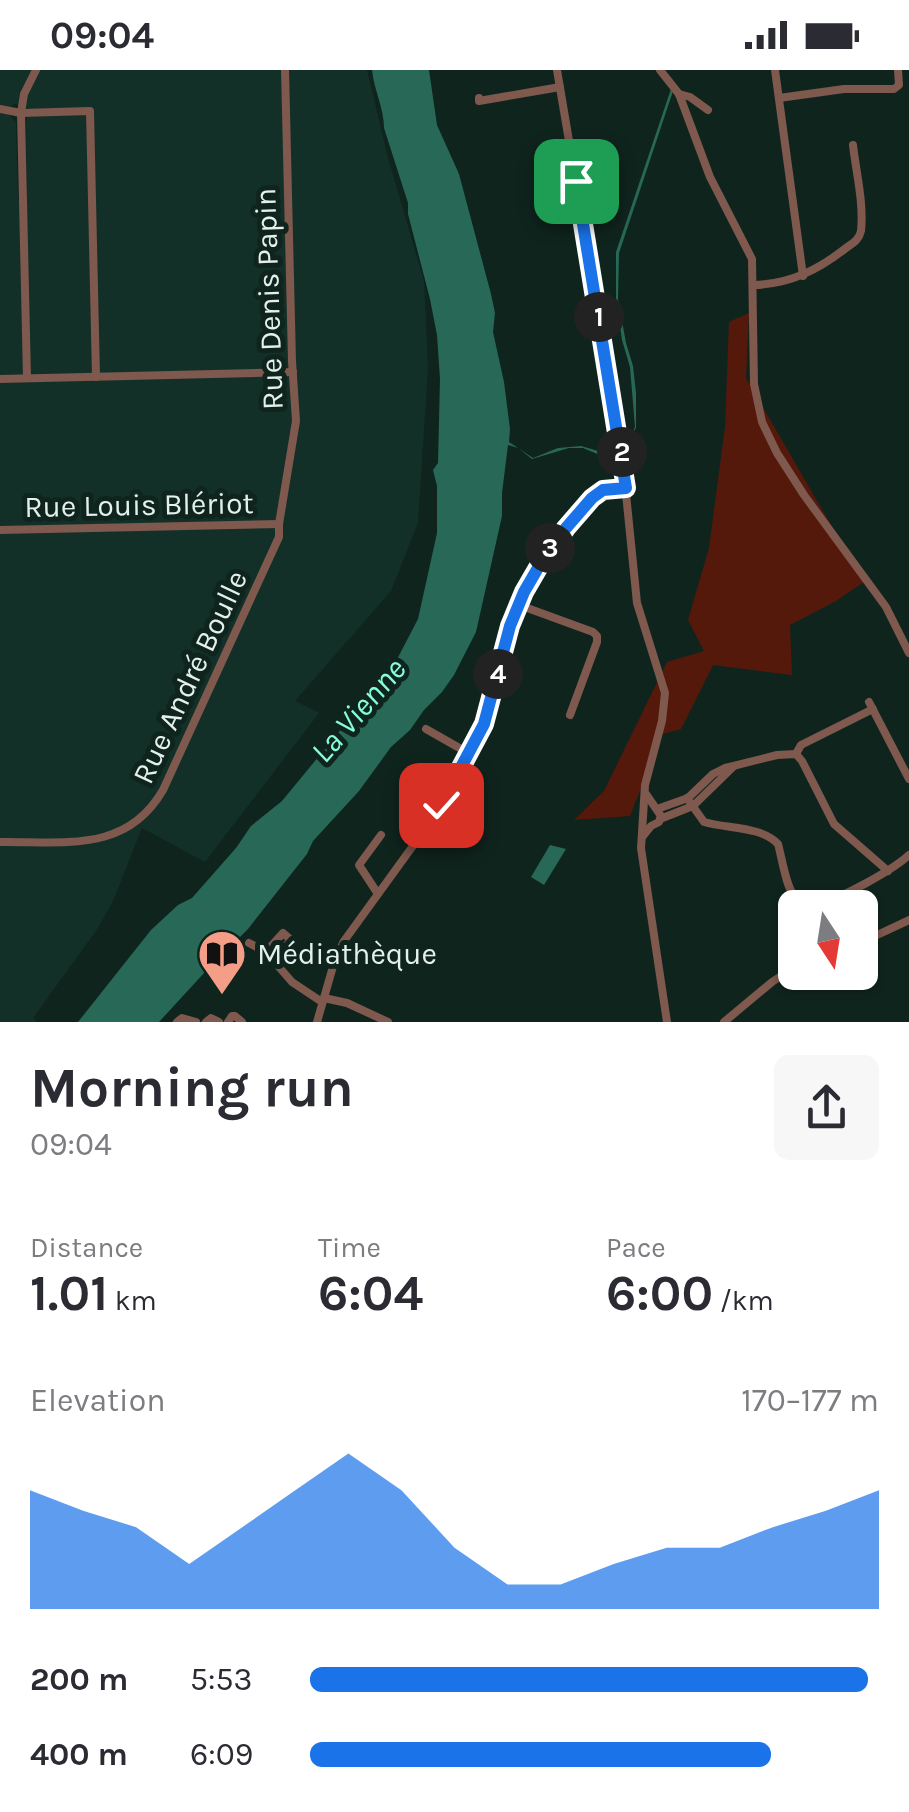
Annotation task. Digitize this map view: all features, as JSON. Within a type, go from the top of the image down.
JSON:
[{"type":"street","points":[[27,378],[21,113],[24,94],[36,70]]},
{"type":"street","name":"Rue Denis Papin","points":[[279,524],[296,426],[285,70]]},
{"type":"street","points":[[558,70],[626,488],[637,603],[665,693],[644,790],[651,809],[660,819]]},
{"type":"street","points":[[660,70],[679,94],[710,177],[752,260],[754,384],[759,412],[777,453],[886,606],[909,653]]},
{"type":"street","points":[[775,70],[803,276]]},
{"type":"street","points":[[779,98],[844,89],[894,89],[899,84],[898,70]]},
{"type":"street","points":[[479,98],[480,101],[560,86]]},
{"type":"street","points":[[679,94],[708,110]]},
{"type":"street","points":[[0,109],[21,113],[90,111],[96,377]]},
{"type":"street","points":[[754,285],[803,276],[856,241],[860,221],[853,145]]},
{"type":"street","points":[[0,379],[293,372]]},
{"type":"street","points":[[317,1022],[344,942],[441,805],[470,754],[489,712],[504,646],[532,577],[554,542],[592,498],[603,490],[626,488]]},
{"type":"street","name":"Rue Louis Blériot","points":[[0,530],[279,524]]},
{"type":"street","name":"Rue André Boulle","points":[[0,842],[104,838],[134,826],[149,812],[164,790],[278,544],[279,524]]},
{"type":"street","points":[[519,605],[597,636],[570,715]]},
{"type":"street","points":[[796,754],[802,745],[871,706],[909,779]]},
{"type":"street","points":[[426,729],[470,754]]},
{"type":"street","points":[[647,824],[657,824],[740,763],[796,754]]},
{"type":"street","points":[[796,754],[834,824],[888,871]]},
{"type":"street","points":[[413,788],[441,805]]},
{"type":"street","points":[[651,809],[690,802]]},
{"type":"street","points":[[690,802],[704,822],[773,838],[791,893],[808,904],[830,900],[888,871],[909,855]]},
{"type":"street","points":[[651,809],[642,853],[667,1022]]},
{"type":"street","points":[[378,894],[358,865],[381,834]]},
{"type":"street","points":[[878,935],[909,920]]},
{"type":"street","points":[[266,952],[283,933],[291,940],[274,960]]},
{"type":"street","points":[[249,943],[266,952],[292,982],[323,1000],[337,1000],[388,1022]]},
{"type":"street","points":[[724,1022],[778,978]]},
{"type":"street","points":[[177,1022],[182,1018],[196,1022]]},
{"type":"street","points":[[206,1022],[210,1018],[220,1022]]},
{"type":"street","points":[[230,1019],[242,1022]]},
{"type":"shaded area","points":[[0,70],[367,70],[424,281],[428,367],[418,523],[391,591],[295,701],[319,713],[205,862],[142,828],[113,901],[33,1018],[37,1022],[0,1022],[0,113],[9,114],[16,123],[18,200],[27,200],[29,108],[0,105]]},
{"type":"shaded area","points":[[749,313],[746,378],[864,582],[790,625],[792,675],[713,665],[681,729],[662,734],[630,816],[574,820],[604,791],[667,662],[704,651],[688,620],[709,548],[725,427],[729,322]]},
{"type":"water","name":"La Vienne","points":[[372,70],[429,70],[437,125],[459,174],[495,313],[493,332],[504,382],[509,442],[518,448],[508,445],[502,516],[476,632],[442,692],[313,841],[248,929],[159,1022],[78,1022],[151,930],[178,905],[192,898],[251,826],[282,801],[394,665],[418,619],[437,533],[433,470],[438,463],[437,335],[408,203],[384,128]]},
{"type":"water","points":[[671,89],[619,253],[618,299],[636,393],[636,428],[631,435],[635,427],[630,367],[616,299],[616,252]]},
{"type":"water","points":[[581,446],[619,457],[569,448],[532,459],[518,448],[533,458],[558,448]]},
{"type":"water","points":[[550,845],[566,849],[544,885],[531,877]]},
{"type":"place","name":"Médiathèque","points":[[222,996]]},
{"type":"route","points":[[441,805],[484,724],[510,626],[542,561],[592,498],[603,490],[626,488],[576,181]]}]
